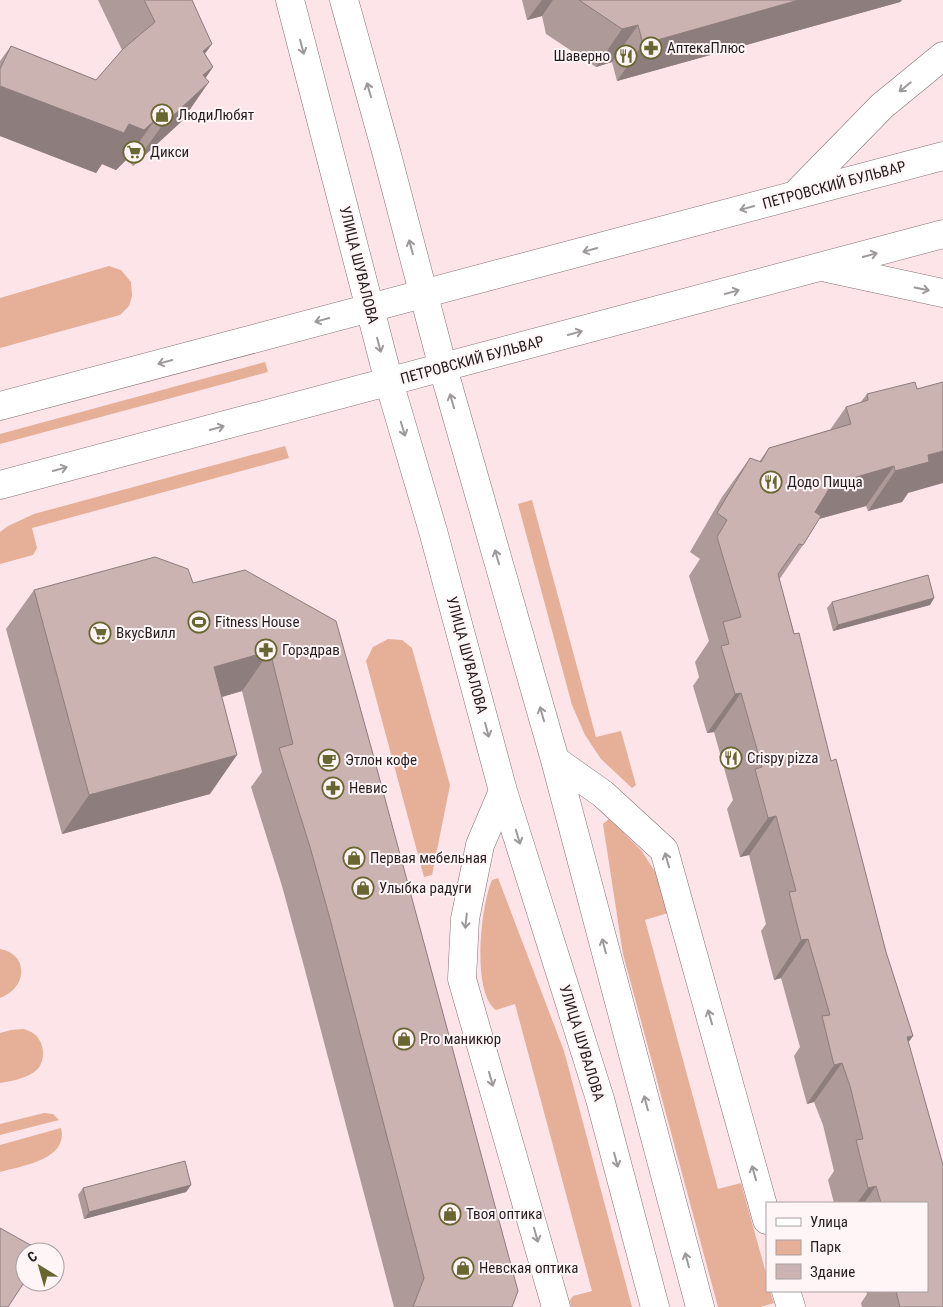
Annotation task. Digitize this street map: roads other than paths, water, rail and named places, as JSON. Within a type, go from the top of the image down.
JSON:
[{"type":"street","name":"УЛИЦА ШУВАЛОВА","points":[[290,0],[345,206],[389,382],[433,531],[503,791],[600,1099],[655,1307]]},
{"type":"street","points":[[344,0],[443,368],[556,760],[700,1307]]},
{"type":"street","points":[[794,196],[882,106],[943,56]]},
{"type":"street","name":"ПЕТРОВСКИЙ БУЛЬВАР","points":[[0,406],[943,156]]},
{"type":"street","name":"ПЕТРОВСКИЙ БУЛЬВАР","points":[[4,488],[389,382],[823,268],[943,234]]},
{"type":"street","points":[[823,268],[943,293]]},
{"type":"street","points":[[556,760],[603,794],[664,850],[766,1216]]},
{"type":"street","points":[[503,791],[480,845],[465,919],[462,979],[556,1307]]},
{"type":"street","points":[[786,1292],[791,1307]]},
{"type":"place","name":"АптекаПлюс","points":[[651,48]]},
{"type":"place","name":"Шаверно","points":[[626,56]]},
{"type":"place","name":"ЛюдиЛюбят","points":[[162,115]]},
{"type":"place","name":"Дикси","points":[[134,152]]},
{"type":"place","name":"Додо Пицца","points":[[771,482]]},
{"type":"place","name":"Fitness House","points":[[199,622]]},
{"type":"place","name":"ВкусВилл","points":[[100,633]]},
{"type":"place","name":"Горздрав","points":[[266,650]]},
{"type":"place","name":"Crispy pizza","points":[[731,758]]},
{"type":"place","name":"Этлон кофе","points":[[329,760]]},
{"type":"place","name":"Невис","points":[[333,788]]},
{"type":"place","name":"Первая мебельная","points":[[354,858]]},
{"type":"place","name":"Улыбка радуги","points":[[363,888]]},
{"type":"place","name":"Pro маникюр","points":[[404,1039]]},
{"type":"place","name":"Твоя оптика","points":[[450,1214]]},
{"type":"place","name":"Невская оптика","points":[[463,1268]]}]
